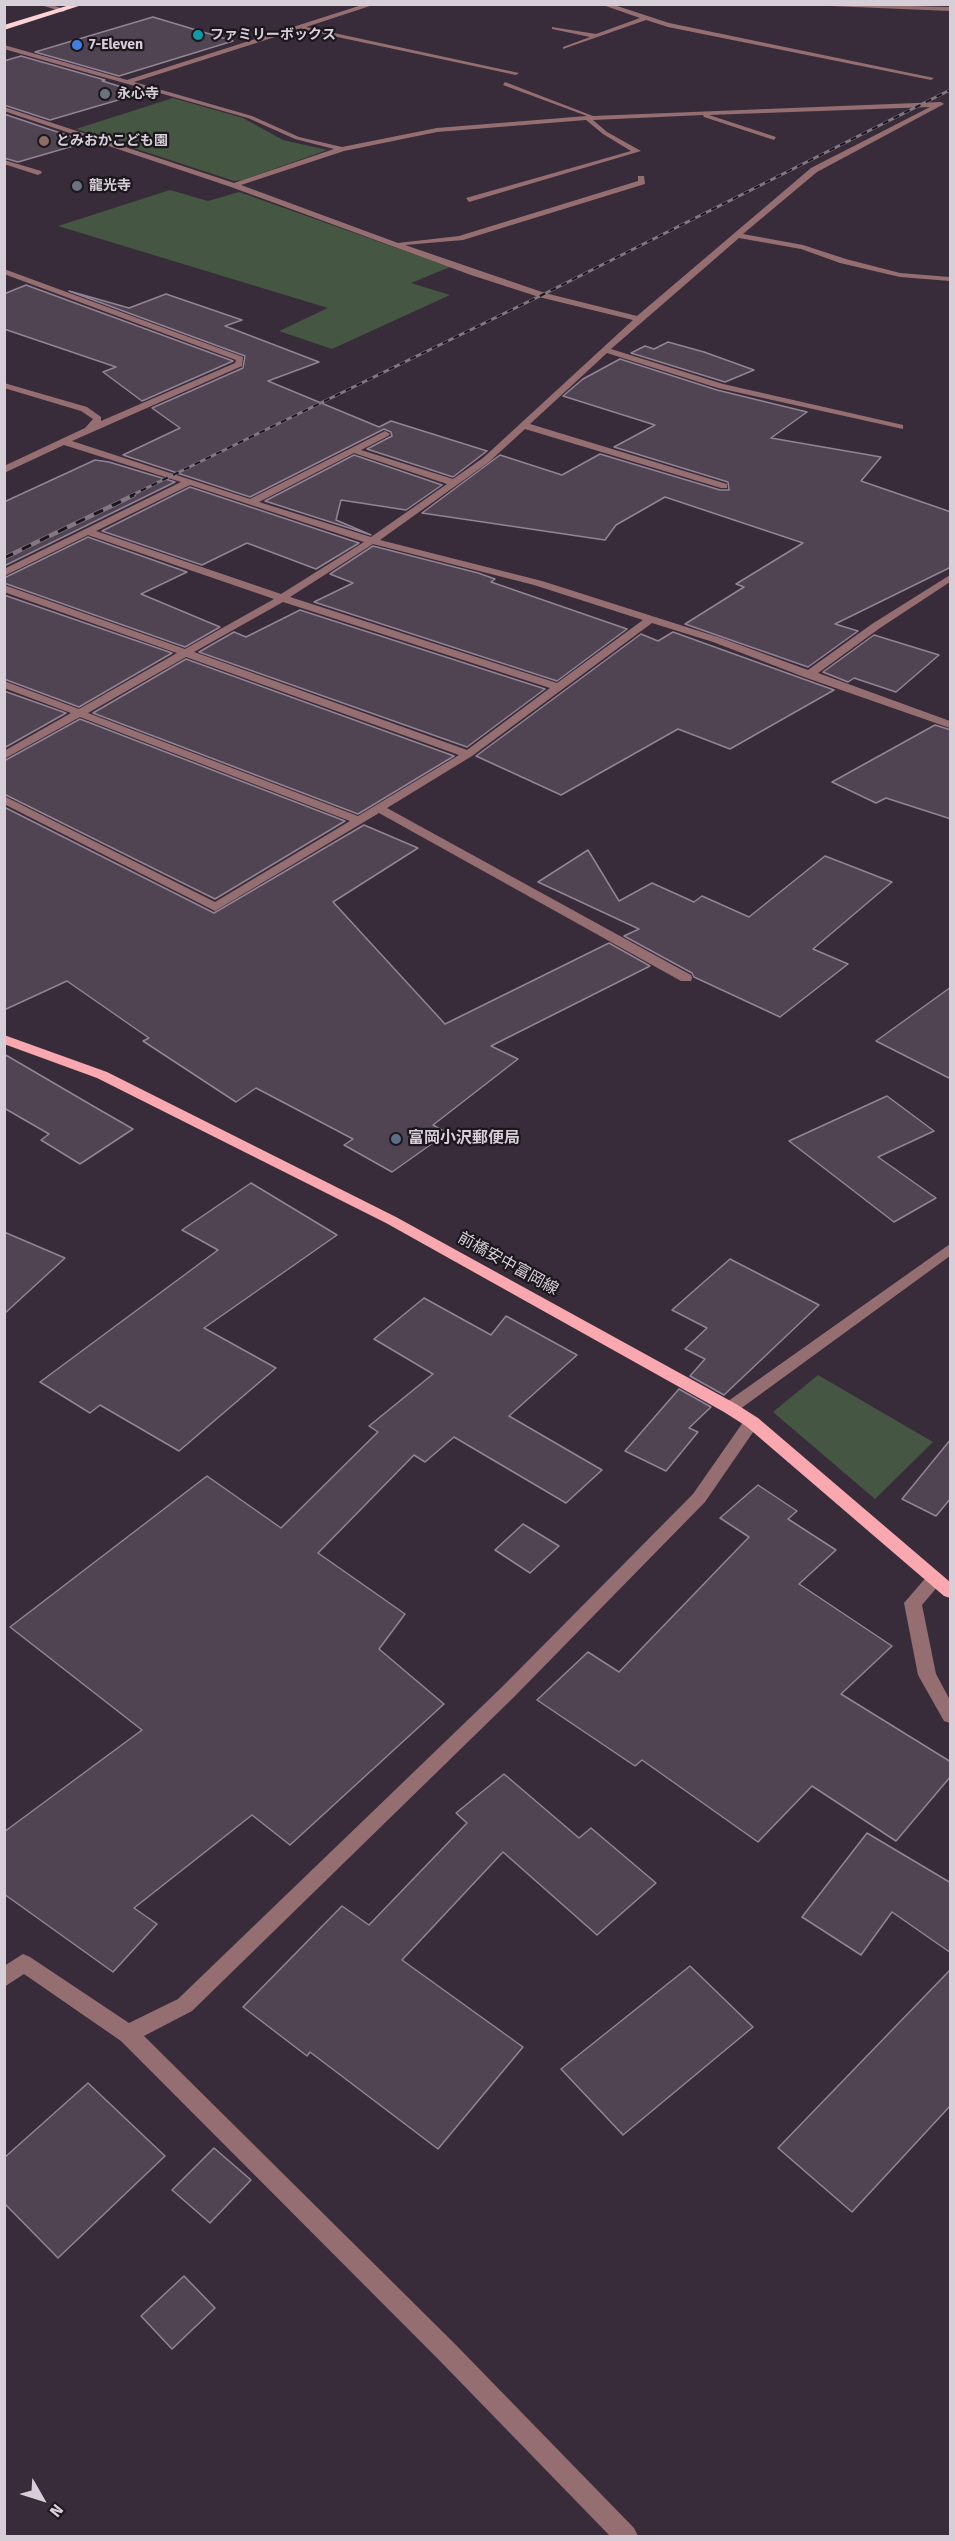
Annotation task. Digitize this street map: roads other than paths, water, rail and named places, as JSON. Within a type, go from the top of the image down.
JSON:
[{"type":"highway","points":[[4,28],[82,4]]},
{"type":"main road","name":"前橋安中富岡線","points":[[4,1039],[102,1075],[391,1220],[730,1408],[752,1422],[951,1591]]},
{"type":"street","points":[[41,4],[63,10]]},
{"type":"street","points":[[129,81],[373,4]]},
{"type":"street","points":[[603,4],[668,25],[931,78]]},
{"type":"street","points":[[831,4],[951,9]]},
{"type":"street","points":[[565,48],[645,18]]},
{"type":"street","points":[[299,27],[516,73]]},
{"type":"street","points":[[554,28],[596,36]]},
{"type":"street","points":[[4,47],[250,117],[297,138],[342,149]]},
{"type":"street","points":[[505,84],[596,117]]},
{"type":"street","points":[[4,756],[282,598],[372,541],[486,460],[639,319],[740,236],[814,170],[940,104]]},
{"type":"street","points":[[234,185],[342,149],[437,130],[596,117],[951,104]]},
{"type":"street","points":[[4,110],[234,185],[542,295],[639,319]]},
{"type":"street","points":[[695,113],[774,138]]},
{"type":"street","points":[[469,200],[637,151],[605,133],[587,118]]},
{"type":"street","points":[[4,162],[38,173]]},
{"type":"street","points":[[398,244],[460,238],[642,182],[641,178]]},
{"type":"street","points":[[740,236],[803,247],[843,261],[900,275],[951,279]]},
{"type":"street","points":[[4,271],[240,359],[239,364],[88,430],[4,470]]},
{"type":"street","points":[[605,350],[721,386],[900,427]]},
{"type":"street","points":[[4,385],[84,409],[98,419],[88,430]]},
{"type":"street","points":[[523,425],[724,486]]},
{"type":"street","points":[[251,502],[385,434]]},
{"type":"street","points":[[65,442],[372,541],[538,583],[650,619],[951,725]]},
{"type":"street","points":[[353,450],[454,483]]},
{"type":"street","points":[[4,573],[189,482]]},
{"type":"street","points":[[88,532],[282,598],[559,687]]},
{"type":"street","points":[[808,675],[945,586],[951,578]]},
{"type":"street","points":[[4,588],[468,754]]},
{"type":"street","points":[[4,799],[215,907],[468,754],[650,619]]},
{"type":"street","points":[[4,684],[359,820]]},
{"type":"street","points":[[379,808],[686,978]]},
{"type":"street","points":[[730,1408],[935,1258],[951,1249]]},
{"type":"street","points":[[128,2034],[185,2005],[508,1692],[699,1498],[752,1422]]},
{"type":"street","points":[[935,1579],[913,1603],[927,1675],[951,1716]]},
{"type":"street","points":[[4,1978],[23,1963],[128,2034],[447,2352],[626,2536]]},
{"type":"railway","points":[[130,496],[542,295],[950,90]]},
{"type":"railway","points":[[4,558],[134,495]]},
{"type":"place","name":"ファミリーボックス","points":[[198,35]]},
{"type":"place","name":"7-Eleven","points":[[77,45]]},
{"type":"place","name":"永心寺","points":[[105,94]]},
{"type":"place","name":"とみおかこども園","points":[[44,141]]},
{"type":"place","name":"龍光寺","points":[[77,186]]},
{"type":"place","name":"富岡小沢郵便局","points":[[396,1139]]}]
